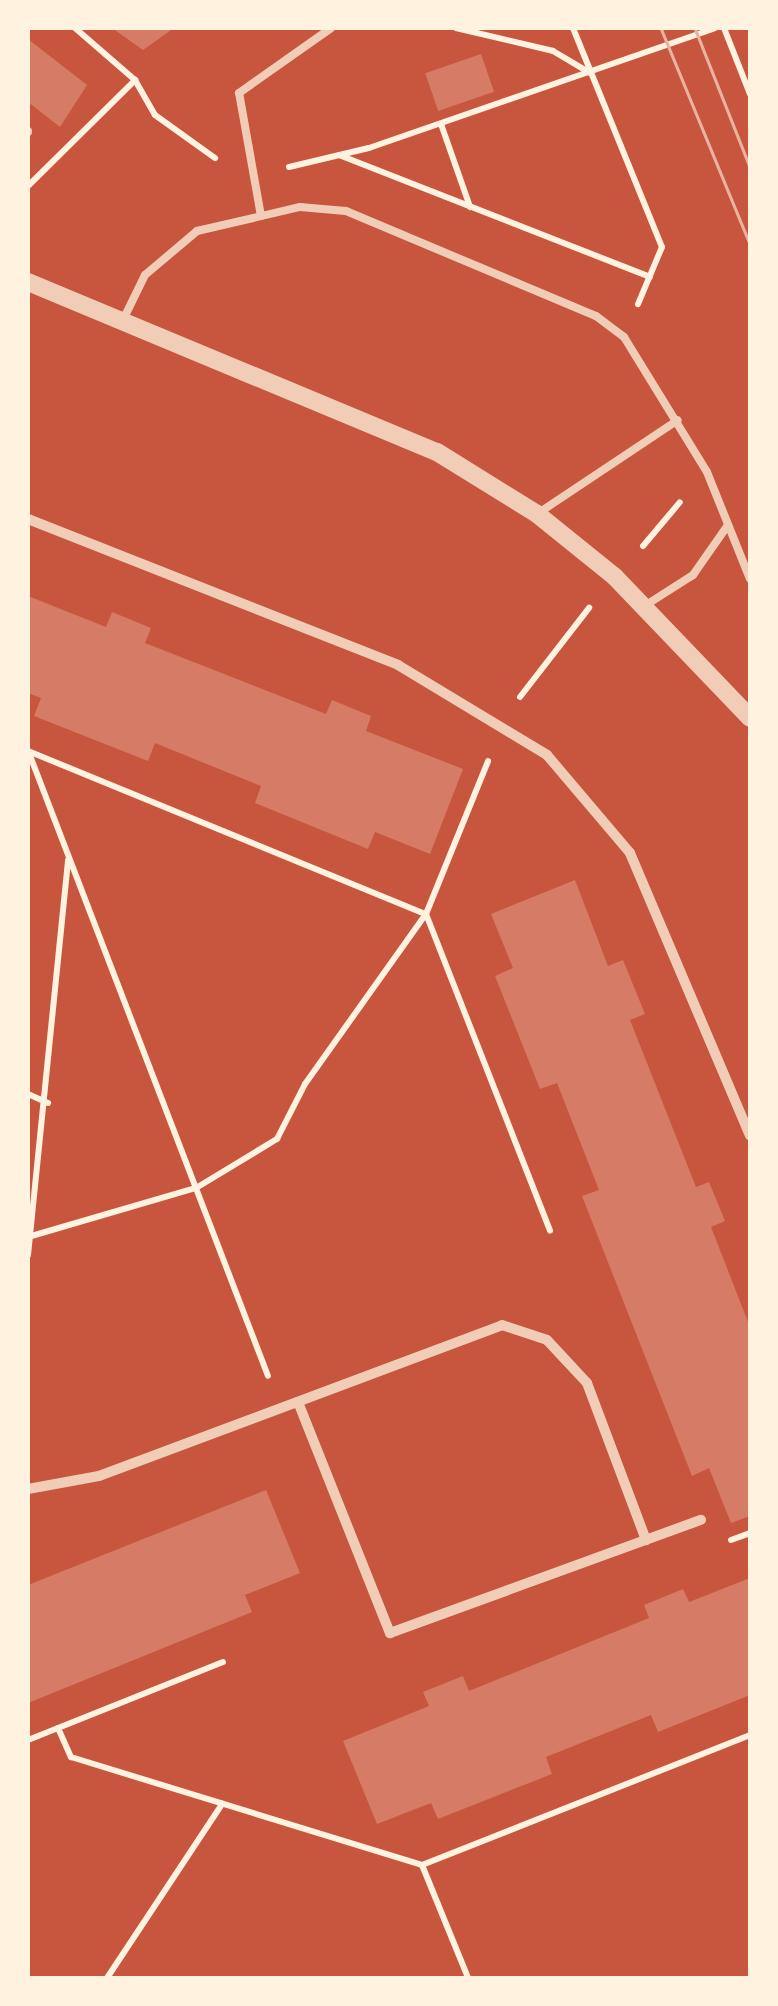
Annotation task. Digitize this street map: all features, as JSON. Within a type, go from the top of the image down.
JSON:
[{"type":"street","points":[[28,282],[419,444],[538,514],[646,605],[750,718]]},
{"type":"street","points":[[28,519],[398,665],[503,724],[584,792],[630,853],[750,1136]]},
{"type":"street","points":[[28,1489],[99,1476],[502,1326],[547,1340],[588,1383],[646,1540]]},
{"type":"street","points":[[298,1402],[390,1633],[702,1520]]},
{"type":"lane","points":[[262,216],[239,93],[332,28]]},
{"type":"lane","points":[[123,320],[164,253],[197,232],[262,216],[346,211],[596,316],[624,337],[678,420],[750,579]]},
{"type":"lane","points":[[538,514],[678,420]]},
{"type":"lane","points":[[646,605],[693,575],[728,525]]},
{"type":"path","points":[[76,28],[135,80],[155,115],[254,175],[339,155],[441,124],[715,28]]},
{"type":"path","points":[[456,28],[553,51],[591,74]]},
{"type":"path","points":[[574,28],[662,247],[624,337]]},
{"type":"path","points":[[724,28],[750,94]]},
{"type":"path","points":[[28,186],[135,80]]},
{"type":"path","points":[[441,124],[470,207]]},
{"type":"path","points":[[339,155],[650,277]]},
{"type":"path","points":[[30,1236],[196,1188],[277,1138],[304,1084],[426,914],[503,724],[540,664]]},
{"type":"path","points":[[28,753],[426,914],[550,1231]]},
{"type":"path","points":[[28,753],[280,1408]]},
{"type":"path","points":[[28,1255],[48,1103],[68,854]]},
{"type":"path","points":[[28,1094],[48,1103]]},
{"type":"path","points":[[28,1740],[223,1662]]},
{"type":"path","points":[[58,1728],[71,1757],[422,1865],[750,1734]]},
{"type":"path","points":[[107,1978],[222,1804]]},
{"type":"path","points":[[422,1865],[468,1978]]},
{"type":"building","points":[[112,28],[174,28],[143,50]]},
{"type":"building","points":[[28,39],[87,85],[60,127],[28,102]]},
{"type":"building","points":[[481,54],[494,92],[438,111],[425,73]]},
{"type":"building","points":[[28,596],[106,627],[112,612],[151,628],[145,643],[326,714],[332,700],[371,716],[366,731],[463,769],[430,854],[375,832],[368,849],[255,803],[261,786],[155,743],[148,761],[34,716],[41,698],[28,693]]},
{"type":"building","points":[[575,880],[608,966],[623,960],[645,1014],[630,1020],[696,1187],[709,1182],[725,1221],[711,1227],[750,1327],[750,1516],[731,1523],[709,1468],[692,1476],[582,1196],[599,1190],[557,1083],[540,1089],[495,976],[513,968],[491,914]]},
{"type":"building","points":[[266,1490],[300,1573],[245,1595],[252,1612],[28,1703],[28,1585]]},
{"type":"building","points":[[750,1578],[750,1695],[658,1732],[651,1715],[546,1757],[552,1774],[438,1819],[431,1803],[377,1824],[343,1741],[429,1706],[423,1692],[463,1676],[469,1691],[649,1618],[644,1605],[683,1589],[689,1602]]},
{"type":"tram line","points":[[661,28],[750,244]]},
{"type":"tram line","points":[[695,28],[750,167]]}]
